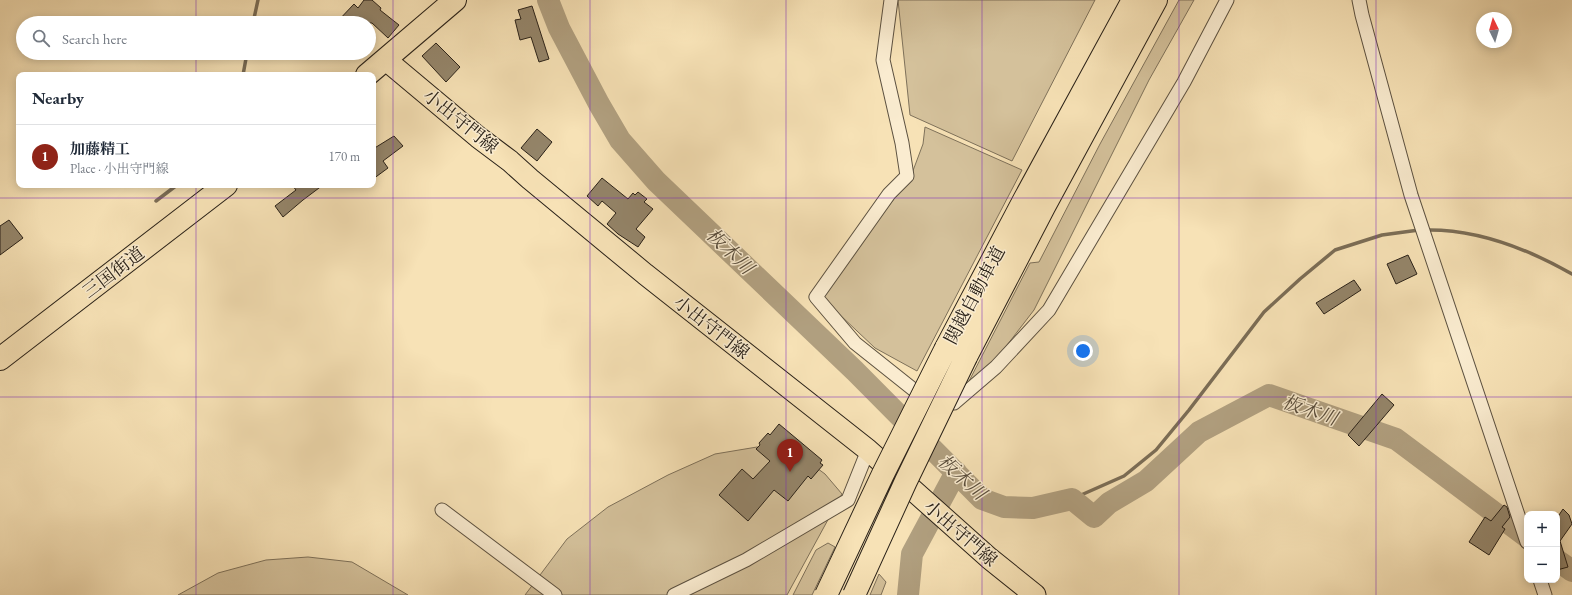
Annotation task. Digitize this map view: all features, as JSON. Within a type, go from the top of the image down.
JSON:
[{"type":"highway","points":[[371,72],[455,0]]},
{"type":"highway","name":"関越自動車道","points":[[826,595],[883,474],[946,348],[1024,200],[1133,0]]},
{"type":"highway","name":"関越自動車道","points":[[854,595],[906,481],[966,358],[1044,207],[1156,0]]},
{"type":"highway","name":"三国街道","points":[[0,359],[222,188]]},
{"type":"main road","name":"小出守門線","points":[[386,60],[645,274],[868,450],[989,558],[1035,595]]},
{"type":"street","points":[[891,0],[883,60],[902,143],[907,176],[889,194],[816,297],[855,343],[919,394],[954,403],[996,367],[1049,310],[1184,82],[1227,0]]},
{"type":"street","points":[[1360,0],[1362,15],[1411,195],[1524,533]]},
{"type":"street","points":[[674,595],[746,560],[848,500],[868,450]]},
{"type":"street","points":[[442,510],[555,595]]},
{"type":"street","points":[[1541,583],[1544,595]]},
{"type":"shaded area","points":[[898,0],[1095,0],[1012,161],[910,115]]},
{"type":"shaded area","points":[[1179,0],[1194,0],[1149,80],[1034,310],[984,375],[968,383],[1030,263],[1039,262],[1100,144]]},
{"type":"shaded area","points":[[925,127],[1022,170],[917,371],[875,348],[821,297],[911,176],[923,144]]},
{"type":"shaded area","points":[[757,447],[795,452],[825,474],[842,494],[787,595],[525,595],[567,539],[608,507],[668,475],[715,454]]},
{"type":"shaded area","points":[[828,543],[835,547],[812,595],[793,595],[816,550]]},
{"type":"shaded area","points":[[308,557],[352,562],[408,595],[178,595],[218,573],[266,560]]},
{"type":"shaded area","points":[[879,574],[886,582],[881,595],[870,595]]},
{"type":"building","points":[[364,0],[372,0],[381,8],[380,10],[399,25],[388,38],[376,27],[376,16],[343,16],[354,4],[358,8]]},
{"type":"building","points":[[532,6],[549,59],[539,62],[531,37],[520,40],[515,20],[521,19],[518,10]]},
{"type":"building","points":[[436,43],[460,67],[446,82],[422,56]]},
{"type":"building","points":[[537,129],[552,142],[537,161],[521,148]]},
{"type":"building","points":[[394,136],[403,146],[383,161],[388,168],[376,177],[376,147]]},
{"type":"building","points":[[602,178],[628,199],[633,193],[635,195],[638,192],[647,199],[644,202],[653,209],[636,229],[645,237],[638,247],[618,234],[607,224],[616,213],[602,201],[598,206],[587,196]]},
{"type":"building","points":[[294,188],[319,188],[283,217],[275,206],[296,190]]},
{"type":"building","points":[[9,220],[23,238],[0,255],[0,226]]},
{"type":"building","points":[[1408,255],[1417,274],[1396,284],[1387,264]]},
{"type":"building","points":[[1354,280],[1361,290],[1324,314],[1316,303]]},
{"type":"building","points":[[1382,394],[1394,405],[1359,446],[1348,435]]},
{"type":"building","points":[[779,424],[822,460],[820,463],[823,465],[811,479],[808,476],[788,501],[774,490],[748,521],[719,495],[742,469],[753,479],[770,461],[756,449],[768,433],[770,435]]},
{"type":"building","points":[[1504,505],[1507,507],[1510,517],[1502,527],[1505,529],[1489,555],[1469,542],[1485,517],[1491,521]]},
{"type":"building","points":[[1563,509],[1569,515],[1572,524],[1560,541],[1560,514]]},
{"type":"building","points":[[1560,541],[1568,567],[1560,569]]},
{"type":"waterway","points":[[255,16],[258,0]]},
{"type":"waterway","name":"板木川","points":[[548,0],[559,28],[599,104],[620,140],[656,181],[855,371],[982,499],[1004,507],[1033,508],[1072,499],[1094,517],[1109,503],[1146,481],[1199,432],[1269,395],[1396,439],[1524,535]]},
{"type":"waterway","points":[[244,72],[246,60]]},
{"type":"waterway","points":[[156,201],[173,188]]},
{"type":"waterway","points":[[1072,499],[1124,476],[1156,450],[1189,410],[1264,312],[1335,250],[1382,235],[1419,230]]},
{"type":"waterway","points":[[1426,230],[1464,233],[1502,242],[1538,256],[1572,274]]},
{"type":"waterway","points":[[908,595],[912,554],[956,472]]},
{"type":"waterway","name":"板木川","points":[[1560,562],[1572,571]]},
{"type":"place","name":"加藤精工","points":[[790,472]]}]
